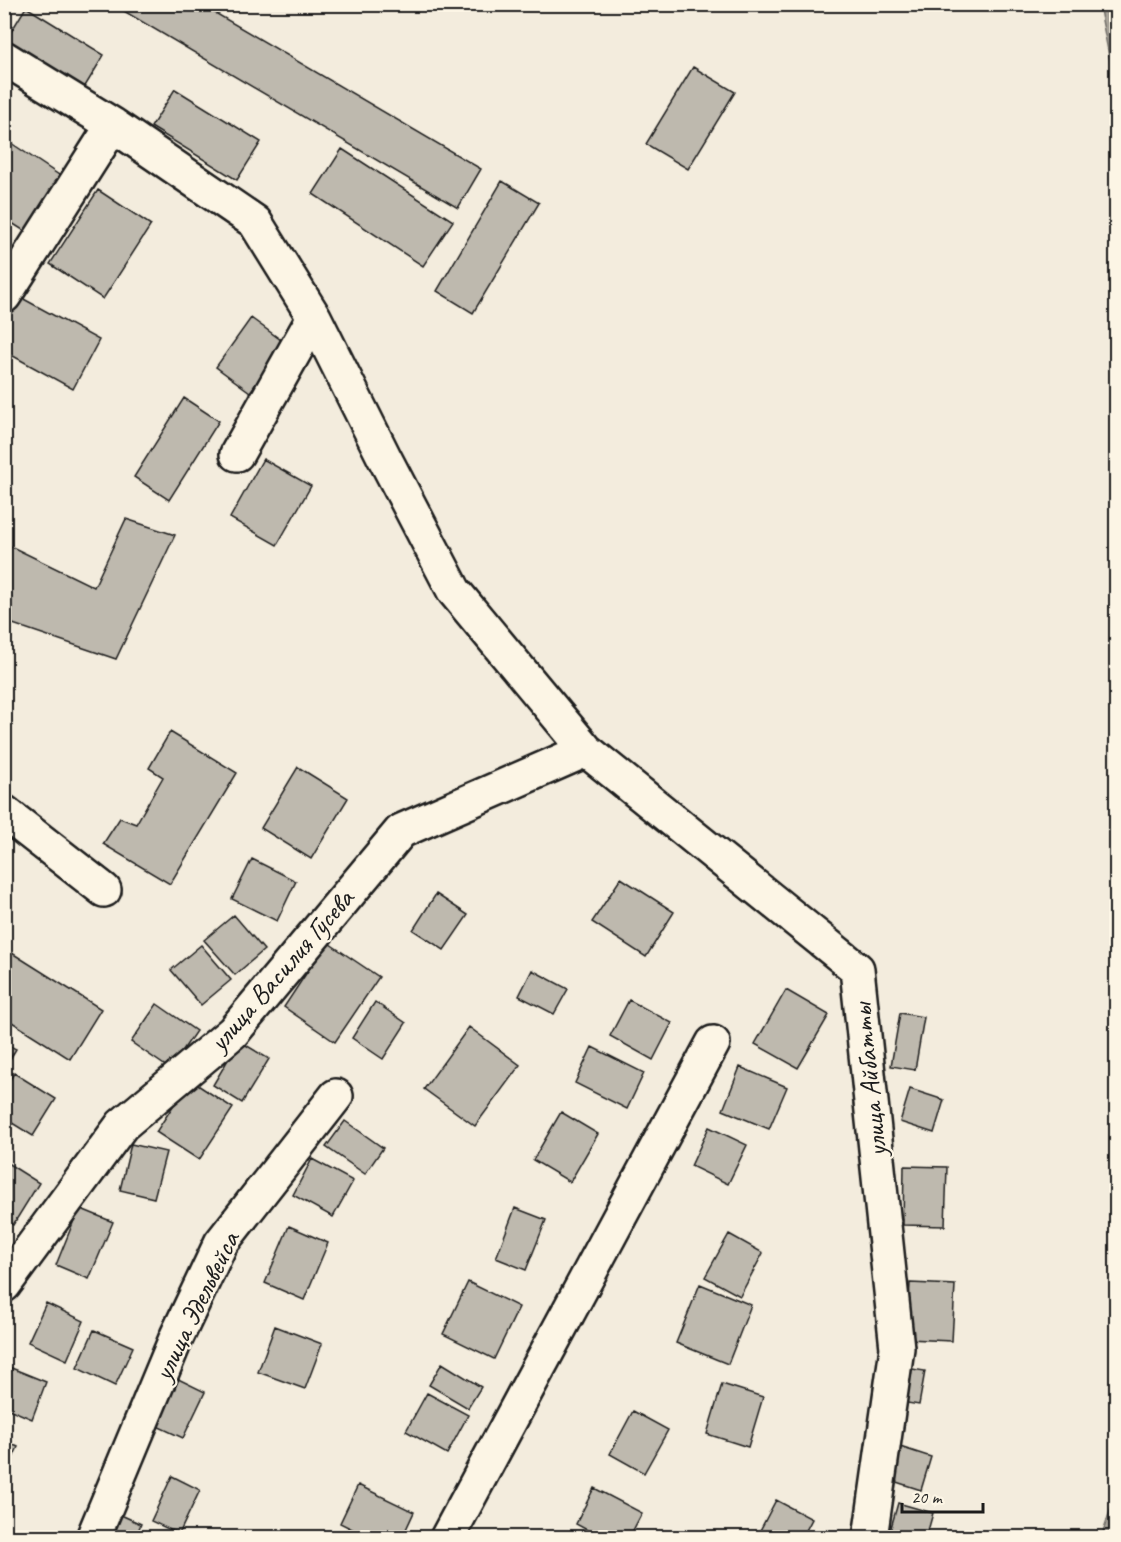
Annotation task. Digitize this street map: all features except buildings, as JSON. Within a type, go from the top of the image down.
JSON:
[{"type":"street","name":"улица Айбатты","points":[[4,58],[113,125],[255,222],[314,317],[454,591],[586,750],[857,969],[897,1348],[870,1538]]},
{"type":"street","points":[[4,296],[113,125]]},
{"type":"street","points":[[237,454],[314,317]]},
{"type":"street","name":"улица Василия Гусева","points":[[4,1285],[122,1125],[233,1032],[401,831],[586,750]]},
{"type":"street","points":[[4,812],[104,890]]},
{"type":"street","points":[[447,1538],[712,1043]]},
{"type":"street","name":"улица Эдельвейса","points":[[93,1538],[177,1336],[221,1243],[336,1096]]},
{"type":"shaded area","points":[[1099,5],[1116,5],[1116,91]]},
{"type":"shaded area","points":[[1116,1494],[1116,1537],[1101,1537]]}]
